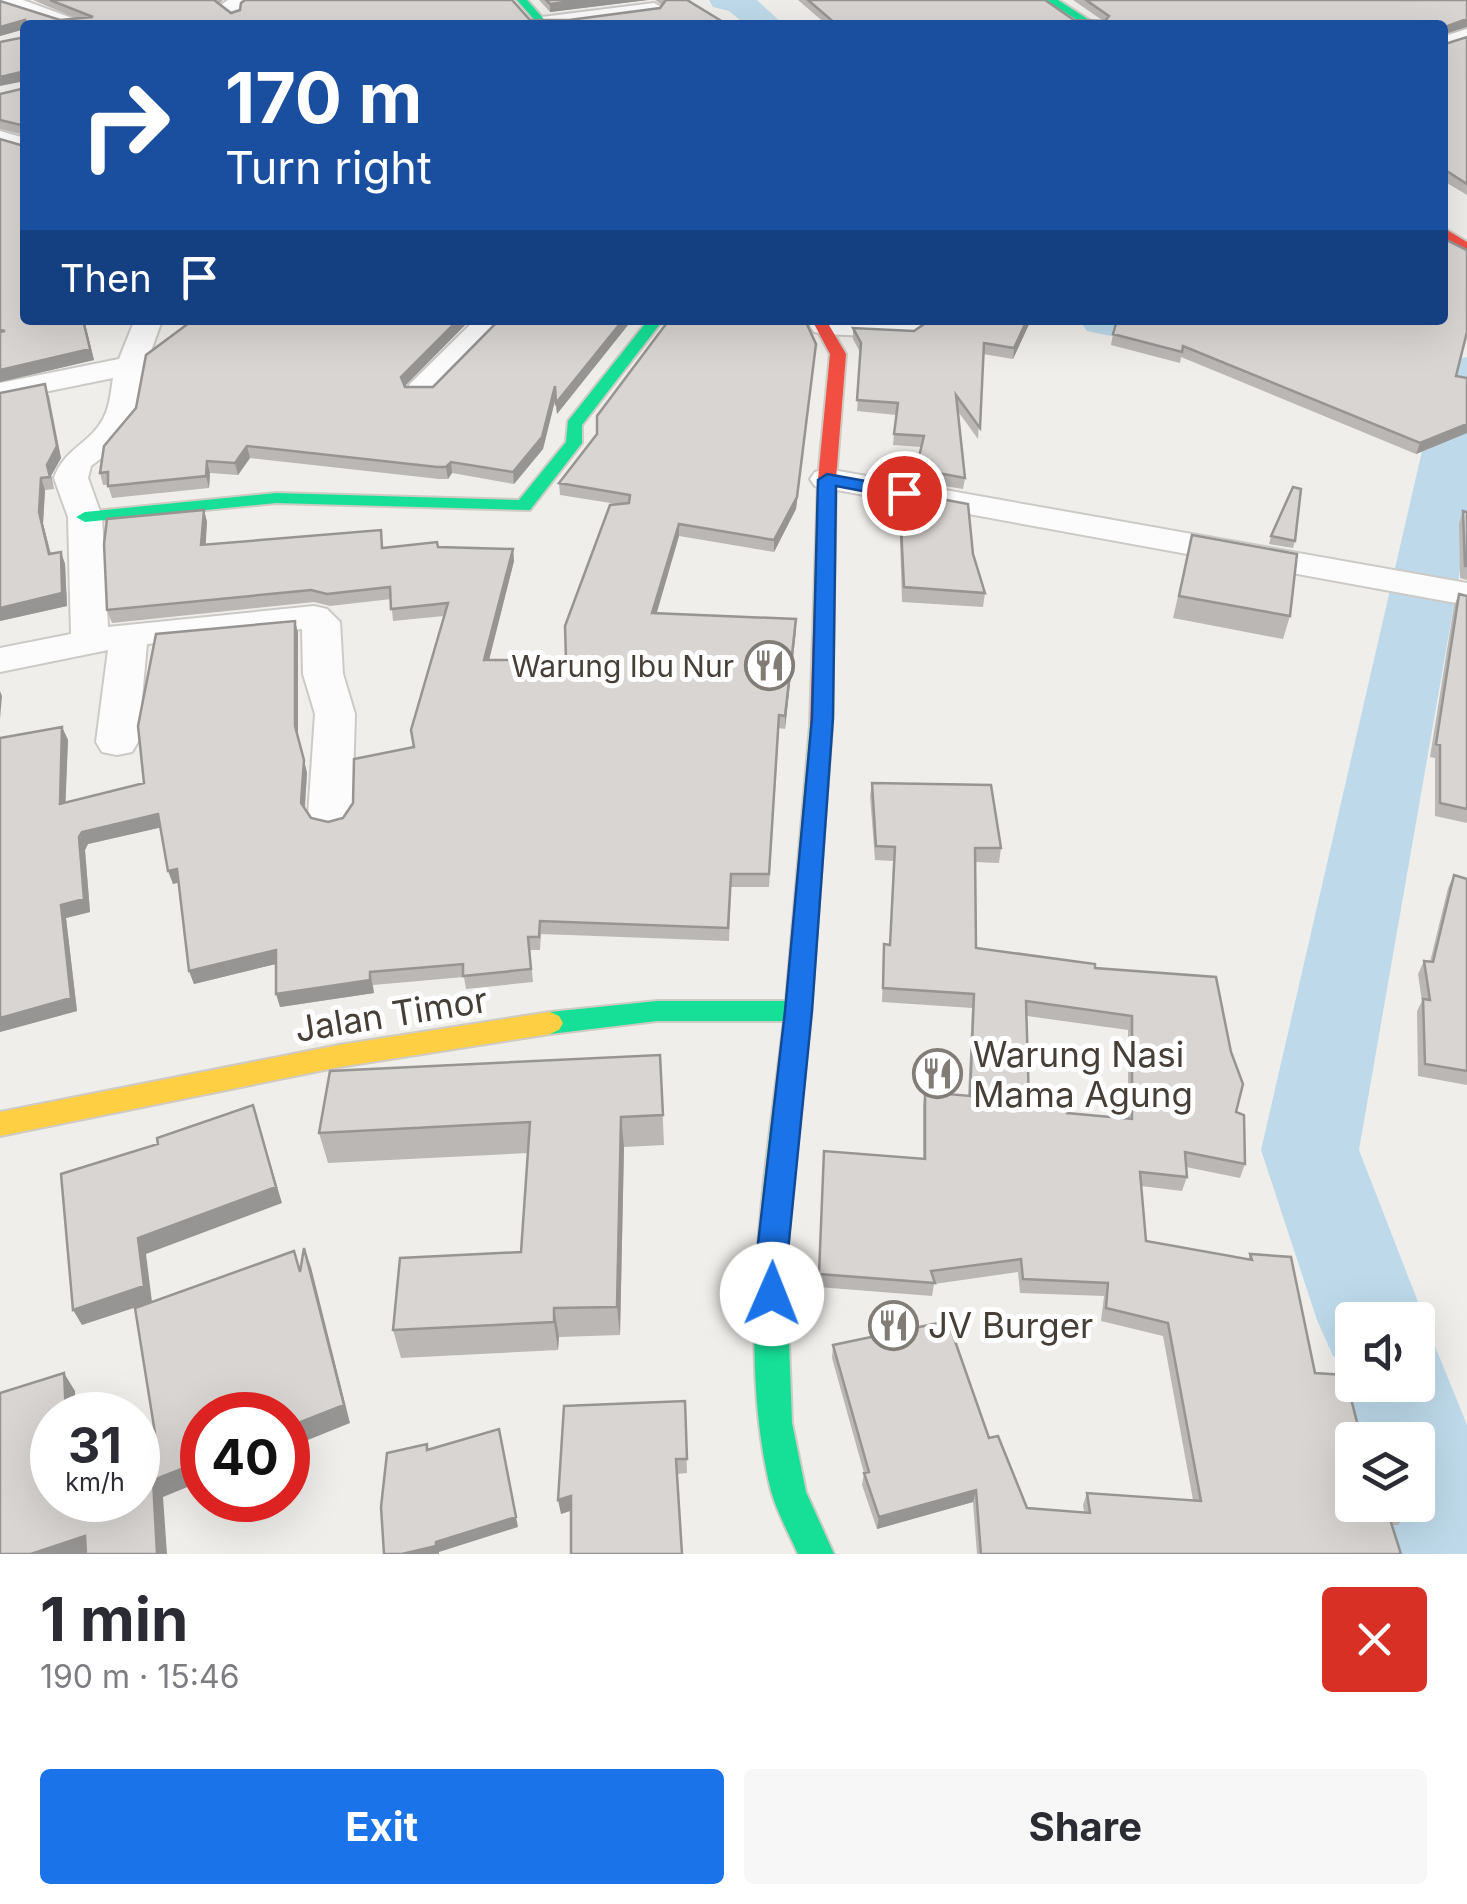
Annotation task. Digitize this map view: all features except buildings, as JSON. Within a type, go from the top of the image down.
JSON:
[{"type":"street","points":[[5,0],[67,20]]},
{"type":"street","points":[[522,0],[540,20]]},
{"type":"street","points":[[1051,0],[1084,20]]},
{"type":"street","points":[[44,12],[75,4]]},
{"type":"street","points":[[571,20],[654,8]]},
{"type":"street","points":[[117,742],[109,636],[85,517],[71,478],[76,462],[101,443],[120,417],[131,365],[146,325]]},
{"type":"street","points":[[421,390],[486,325]]},
{"type":"street","points":[[85,517],[276,498],[524,506],[574,443],[574,425],[652,325]]},
{"type":"street","points":[[816,1554],[789,1494],[775,1422],[772,1261],[822,718],[827,480],[838,354],[823,325]]},
{"type":"street","points":[[852,325],[912,329]]},
{"type":"street","points":[[0,392],[131,365]]},
{"type":"street","points":[[827,480],[1467,594]]},
{"type":"street","points":[[0,660],[109,636],[300,616],[322,622],[323,674],[335,714],[330,816]]},
{"type":"street","name":"Jalan Timor","points":[[0,1124],[339,1056],[596,1016],[798,1011]]},
{"type":"waterway","points":[[725,0],[741,4],[761,20]]},
{"type":"waterway","points":[[1365,1302],[1310,1150],[1467,373]]},
{"type":"waterway","points":[[1401,1402],[1408,1422]]},
{"type":"waterway","points":[[1435,1495],[1456,1554]]},
{"type":"traffic: fast","points":[[522,0],[540,20]]},
{"type":"traffic: fast","points":[[1051,0],[1084,20]]},
{"type":"traffic: fast","points":[[85,517],[276,498],[524,506],[574,443],[574,425],[652,325]]},
{"type":"traffic: fast","points":[[816,1554],[789,1494],[775,1423],[771,1261],[798,1011],[821,726]]},
{"type":"traffic: fast","points":[[550,1023],[657,1011],[798,1011]]},
{"type":"traffic: slow","points":[[0,1124],[339,1056],[550,1023]]},
{"type":"traffic: jam","points":[[1448,235],[1467,248]]},
{"type":"traffic: jam","points":[[821,726],[827,479],[838,354],[822,325]]},
{"type":"place","name":"Warung Ibu Nur","points":[[769,666]]},
{"type":"place","name":"Warung Nasi Mama Agung","points":[[938,1074]]},
{"type":"place","name":"JV Burger","points":[[893,1325]]},
{"type":"route","points":[[772,1294],[822,718],[827,480],[904,493]]}]
